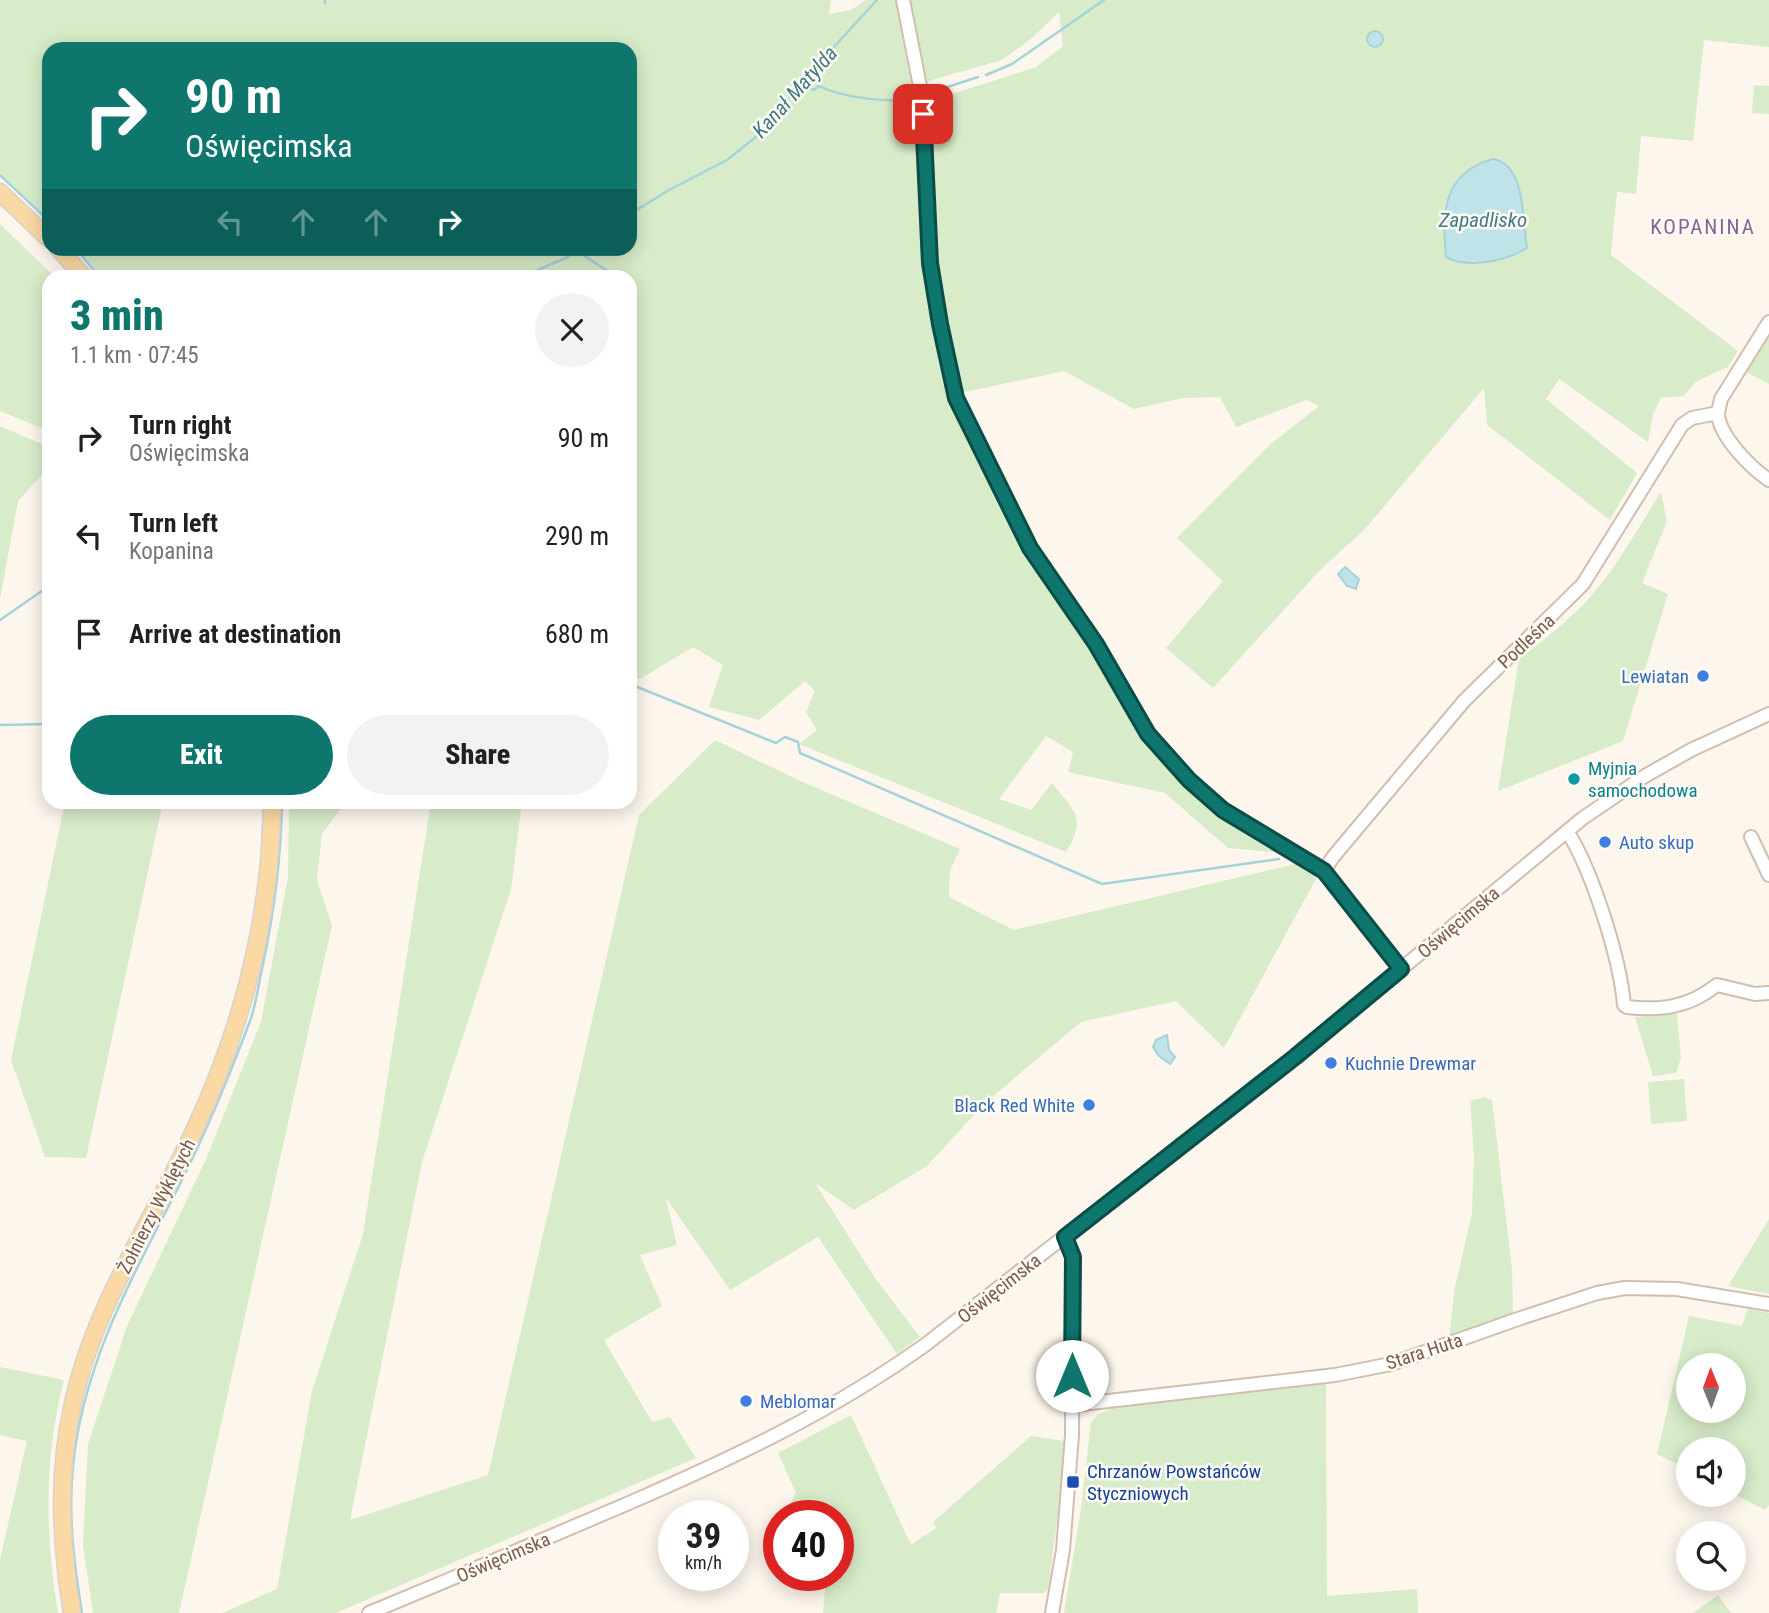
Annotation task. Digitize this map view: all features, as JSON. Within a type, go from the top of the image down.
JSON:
[{"type":"main road","points":[[0,192],[42,232]]},
{"type":"main road","points":[[65,256],[78,270]]},
{"type":"main road","name":"Żołnierzy Wyklętych","points":[[72,1613],[63,1544],[62,1494],[67,1436],[75,1394],[87,1353],[105,1309],[193,1133],[226,1055],[243,1001],[259,930],[269,860],[272,809]]},
{"type":"street","points":[[903,0],[922,91],[930,263],[956,398],[1030,548],[1096,644],[1148,734],[1186,777],[1223,810],[1324,871],[1401,969]]},
{"type":"street","points":[[1769,322],[1721,399],[1718,413],[1720,424],[1733,446],[1754,470],[1769,480]]},
{"type":"street","name":"Podleśna","points":[[1324,871],[1464,701],[1583,584],[1678,430],[1692,418],[1718,413]]},
{"type":"street","name":"Oświęcimska","points":[[369,1613],[712,1467],[876,1381],[1295,1057],[1567,831],[1645,776],[1691,750],[1769,714]]},
{"type":"street","points":[[1567,831],[1583,862],[1609,932],[1624,1005],[1685,1005],[1717,985],[1755,994],[1769,993]]},
{"type":"street","points":[[1751,836],[1769,875]]},
{"type":"street","points":[[1052,1613],[1068,1505],[1073,1405],[1073,1257],[1065,1237]]},
{"type":"street","name":"Stara Huta","points":[[1073,1405],[1335,1375],[1391,1364],[1597,1293],[1625,1288],[1677,1289],[1769,1304]]},
{"type":"green space","points":[[0,0],[831,0],[829,14],[851,10],[866,0],[900,0],[919,109],[922,239],[930,293],[928,110],[946,96],[1036,67],[1063,46],[1059,12],[1031,39],[1002,60],[925,82],[907,0],[1769,0],[1769,47],[1704,40],[1693,141],[1641,136],[1636,194],[1617,192],[1611,255],[1738,351],[1728,367],[1695,382],[1684,396],[1661,398],[1653,414],[1648,442],[1559,379],[1546,399],[1637,473],[1610,520],[1487,425],[1484,388],[1365,529],[1320,570],[1213,688],[1166,648],[1223,581],[1177,538],[1272,443],[1319,406],[1306,400],[1236,427],[1220,397],[1183,398],[1134,409],[1064,371],[951,395],[1146,739],[1283,853],[1228,848],[1165,793],[1068,772],[1073,752],[1046,736],[999,799],[1031,810],[1052,783],[1076,815],[1076,831],[1066,852],[799,744],[817,730],[806,712],[815,691],[805,681],[759,720],[709,707],[723,665],[693,647],[640,679],[637,678],[637,270],[96,270],[83,256],[637,256],[637,42],[42,42],[42,212],[0,173]]},
{"type":"green space","points":[[1754,85],[1769,86],[1769,114],[1752,113]]},
{"type":"green space","points":[[0,224],[48,270],[42,270],[42,428],[0,411]]},
{"type":"green space","points":[[1769,336],[1769,384],[1746,372]]},
{"type":"green space","points":[[0,426],[42,444],[42,475],[18,501],[0,599]]},
{"type":"green space","points":[[1661,492],[1667,521],[1642,583],[1668,594],[1623,741],[1498,791],[1519,659],[1566,621],[1592,595],[1620,558]]},
{"type":"green space","points":[[715,740],[805,783],[960,849],[950,871],[949,897],[1014,930],[1304,862],[1319,873],[1224,1048],[1176,1001],[1081,1022],[985,1103],[927,1166],[854,1210],[815,1183],[875,1278],[920,1337],[897,1354],[818,1237],[730,1290],[666,1198],[677,1245],[640,1255],[662,1306],[604,1340],[652,1422],[670,1417],[696,1458],[336,1613],[222,1613],[277,1589],[312,1391],[363,1234],[430,809],[521,809],[511,889],[422,1162],[350,1520],[488,1475],[639,815]]},
{"type":"green space","points":[[64,809],[161,809],[86,1158],[45,1157],[11,1060]]},
{"type":"green space","points":[[289,809],[341,809],[322,834],[317,880],[332,925],[179,1613],[93,1613],[83,1546],[88,1444],[127,1326],[207,1157],[261,1022],[288,877]]},
{"type":"green space","points":[[1677,1014],[1681,1058],[1676,1073],[1653,1076],[1635,1017]]},
{"type":"green space","points":[[1684,1079],[1687,1121],[1651,1124],[1648,1082]]},
{"type":"green space","points":[[1484,1097],[1492,1100],[1512,1269],[1513,1314],[1449,1338],[1455,1287],[1472,1213],[1474,1155],[1470,1101]]},
{"type":"green space","points":[[1769,1219],[1769,1294],[1728,1286]]},
{"type":"green space","points":[[1748,1309],[1769,1313],[1769,1505],[1765,1510],[1746,1500],[1746,1437],[1676,1437],[1676,1464],[1657,1454],[1676,1372],[1676,1423],[1746,1423],[1746,1353],[1680,1353],[1689,1316],[1742,1326]]},
{"type":"green space","points":[[0,1367],[64,1380],[53,1438],[49,1496],[51,1554],[58,1613],[0,1613],[0,1560],[27,1441],[0,1435]]},
{"type":"green space","points":[[1326,1379],[1327,1596],[1417,1589],[1418,1613],[1064,1613],[1081,1509],[1091,1422],[1098,1414],[1113,1408]]},
{"type":"green space","points":[[851,1415],[911,1545],[936,1528],[933,1522],[1031,1436],[1064,1441],[1062,1499],[1048,1589],[1044,1593],[1000,1593],[996,1613],[823,1613],[825,1591],[854,1591],[854,1500],[792,1500],[796,1493],[778,1453]]},
{"type":"green space","points":[[1718,1595],[1731,1613],[1693,1613]]},
{"type":"water","points":[[1372,31],[1378,31],[1383,39],[1381,45],[1372,47],[1367,42],[1367,36]]},
{"type":"water","name":"Zapadlisko","points":[[1493,159],[1512,172],[1517,183],[1527,248],[1509,257],[1487,262],[1455,261],[1446,257],[1444,226],[1449,197],[1464,174],[1476,165]]},
{"type":"water","points":[[1345,567],[1359,579],[1356,589],[1347,586],[1338,574]]},
{"type":"water","points":[[1167,1035],[1169,1050],[1175,1057],[1170,1064],[1158,1055],[1153,1047],[1156,1040]]},
{"type":"waterway","name":"Kanał Matylda","points":[[637,210],[727,160],[762,132],[799,85],[877,0]]},
{"type":"waterway","points":[[986,75],[1012,64],[1104,0]]},
{"type":"waterway","points":[[926,94],[978,77]]},
{"type":"waterway","points":[[799,85],[814,90],[819,86],[867,99],[895,100],[917,97]]},
{"type":"waterway","points":[[0,175],[42,214]]},
{"type":"waterway","points":[[82,256],[94,270]]},
{"type":"waterway","name":"Kanał Matylda","points":[[538,270],[568,256]]},
{"type":"waterway","points":[[585,256],[606,270]]},
{"type":"waterway","name":"Kanał Matylda","points":[[0,620],[42,591]]},
{"type":"waterway","points":[[637,687],[776,743],[785,737],[798,742],[800,753],[1102,884],[1279,859]]},
{"type":"waterway","points":[[0,725],[42,724]]},
{"type":"waterway","points":[[82,1613],[74,1558],[71,1503],[73,1466],[87,1391],[113,1321],[199,1145],[252,1015],[273,907],[282,809]]},
{"type":"waterway","points":[[262,851],[263,823]]},
{"type":"place","name":"Lewiatan","points":[[1703,676]]},
{"type":"place","name":"Myjnia samochodowa","points":[[1574,779]]},
{"type":"place","name":"Auto skup","points":[[1605,842]]},
{"type":"place","name":"Kuchnie Drewmar","points":[[1331,1063]]},
{"type":"place","name":"Black Red White","points":[[1089,1105]]},
{"type":"place","name":"Meblomar","points":[[746,1401]]},
{"type":"place","name":"Chrzanów Powstańców Styczniowych","points":[[1073,1482]]},
{"type":"district","name":"KOPANINA","points":[[1703,227]]},
{"type":"route","points":[[923,114],[930,263],[956,398],[1030,548],[1096,644],[1148,734],[1189,780],[1223,810],[1324,871],[1401,969],[1295,1057],[1065,1237],[1073,1257],[1072,1376]]}]
